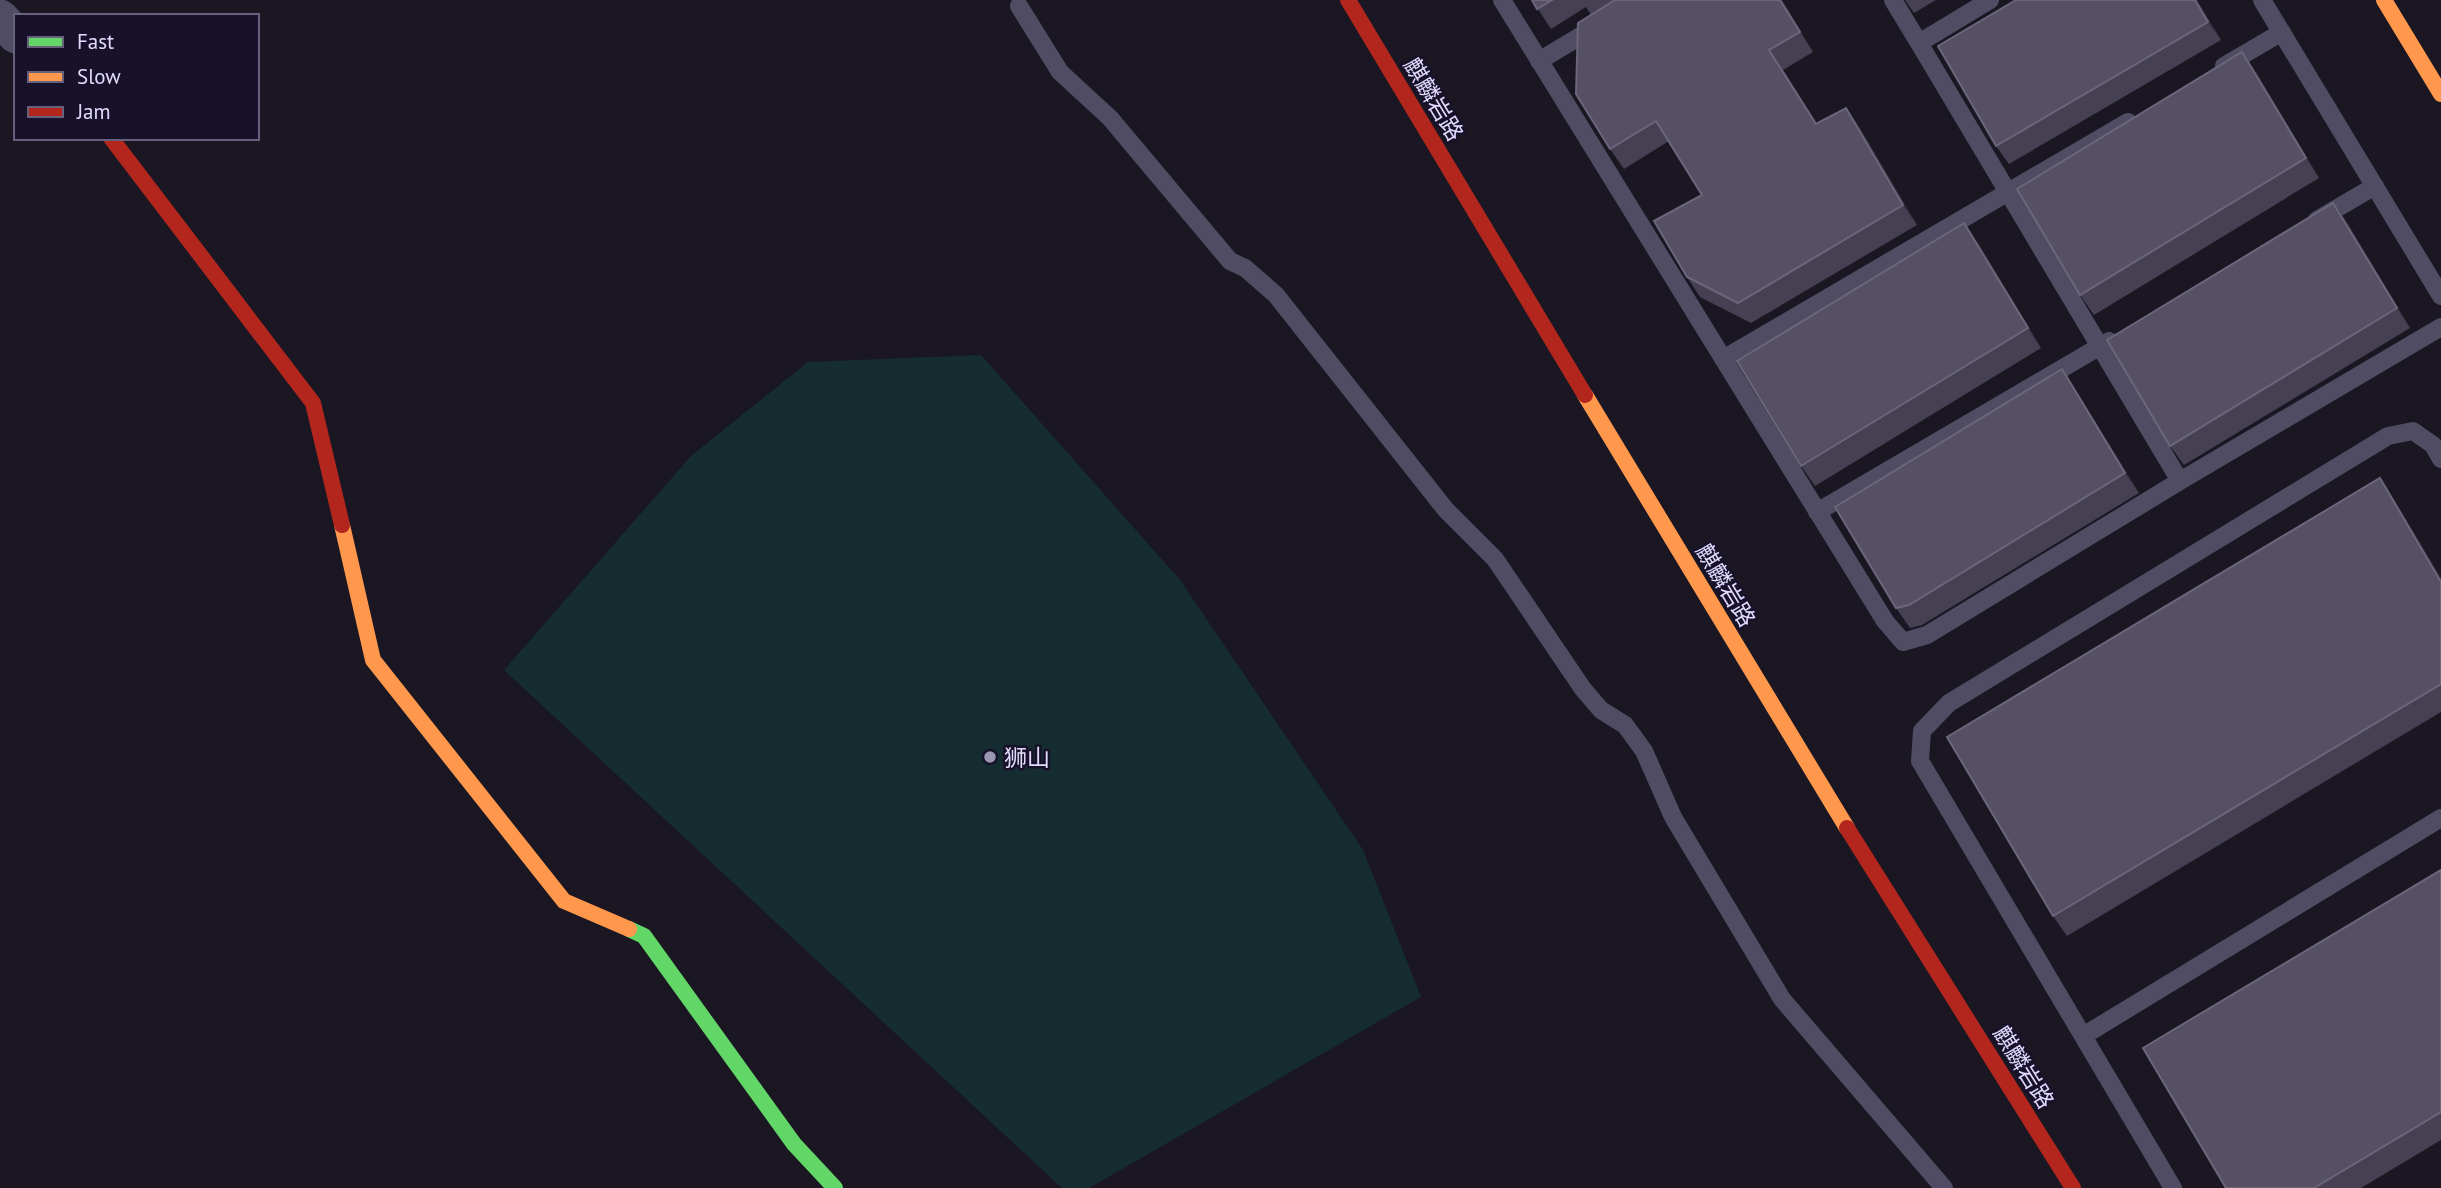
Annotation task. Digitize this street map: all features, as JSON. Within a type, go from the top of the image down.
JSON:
[{"type":"street","name":"麒麟岩路","points":[[1348,0],[1800,751],[2073,1188]]},
{"type":"street","points":[[2390,2],[2441,94]]},
{"type":"street","points":[[0,18],[14,33]]},
{"type":"street","points":[[113,140],[313,403],[373,660],[564,901],[644,936],[794,1144],[835,1188]]},
{"type":"lane","points":[[1502,0],[1885,621],[1903,642],[1927,635],[2441,327]]},
{"type":"lane","points":[[1539,61],[1640,0]]},
{"type":"lane","points":[[1893,0],[2180,481]]},
{"type":"lane","points":[[1919,43],[1990,0]]},
{"type":"lane","points":[[2262,0],[2441,296]]},
{"type":"lane","points":[[1019,6],[1060,72],[1110,118],[1230,261],[1245,268],[1276,295],[1446,510],[1495,559],[1583,689],[1601,710],[1625,725],[1644,751],[1673,817],[1782,999],[1944,1188]]},
{"type":"lane","points":[[2211,74],[2282,32]]},
{"type":"lane","points":[[1723,359],[2139,116]]},
{"type":"lane","points":[[2303,228],[2375,186]]},
{"type":"lane","points":[[1817,512],[2124,332]]},
{"type":"lane","points":[[2173,1188],[1920,761],[1922,731],[1950,703],[2388,436],[2413,431],[2433,445],[2441,460]]},
{"type":"lane","points":[[2083,1036],[2441,818]]},
{"type":"green space","points":[[981,355],[1180,580],[1363,850],[1421,997],[1089,1188],[1062,1188],[504,670],[691,456],[808,362]]},
{"type":"building","points":[[1532,0],[1552,0],[1537,9]]},
{"type":"building","points":[[1615,0],[1780,0],[1800,32],[1769,50],[1816,124],[1846,108],[1903,205],[1738,303],[1687,277],[1654,221],[1702,195],[1656,121],[1610,149],[1576,94],[1578,23]]},
{"type":"building","points":[[2016,0],[2195,0],[2208,22],[1996,146],[1938,46]]},
{"type":"building","points":[[2242,52],[2306,158],[2080,295],[2017,189]]},
{"type":"building","points":[[2333,203],[2397,308],[2170,446],[2107,340]]},
{"type":"building","points":[[1964,223],[2028,328],[1801,466],[1737,361]]},
{"type":"building","points":[[2062,369],[2125,473],[1909,605],[1896,608],[1835,507]]},
{"type":"building","points":[[2380,478],[2441,582],[2441,684],[2053,916],[1947,737]]},
{"type":"building","points":[[2441,870],[2441,1112],[2314,1188],[2226,1188],[2143,1048]]},
{"type":"traffic: fast","points":[[629,929],[644,936],[794,1144],[835,1188]]},
{"type":"traffic: slow","points":[[2384,0],[2441,94]]},
{"type":"traffic: slow","points":[[1585,395],[1847,828]]},
{"type":"traffic: slow","points":[[342,525],[373,660],[564,901],[629,929]]},
{"type":"traffic: jam","points":[[1348,0],[1585,395]]},
{"type":"traffic: jam","points":[[113,140],[313,403],[342,525]]},
{"type":"traffic: jam","points":[[1847,828],[2073,1188]]},
{"type":"place","name":"狮山","points":[[990,757]]}]
